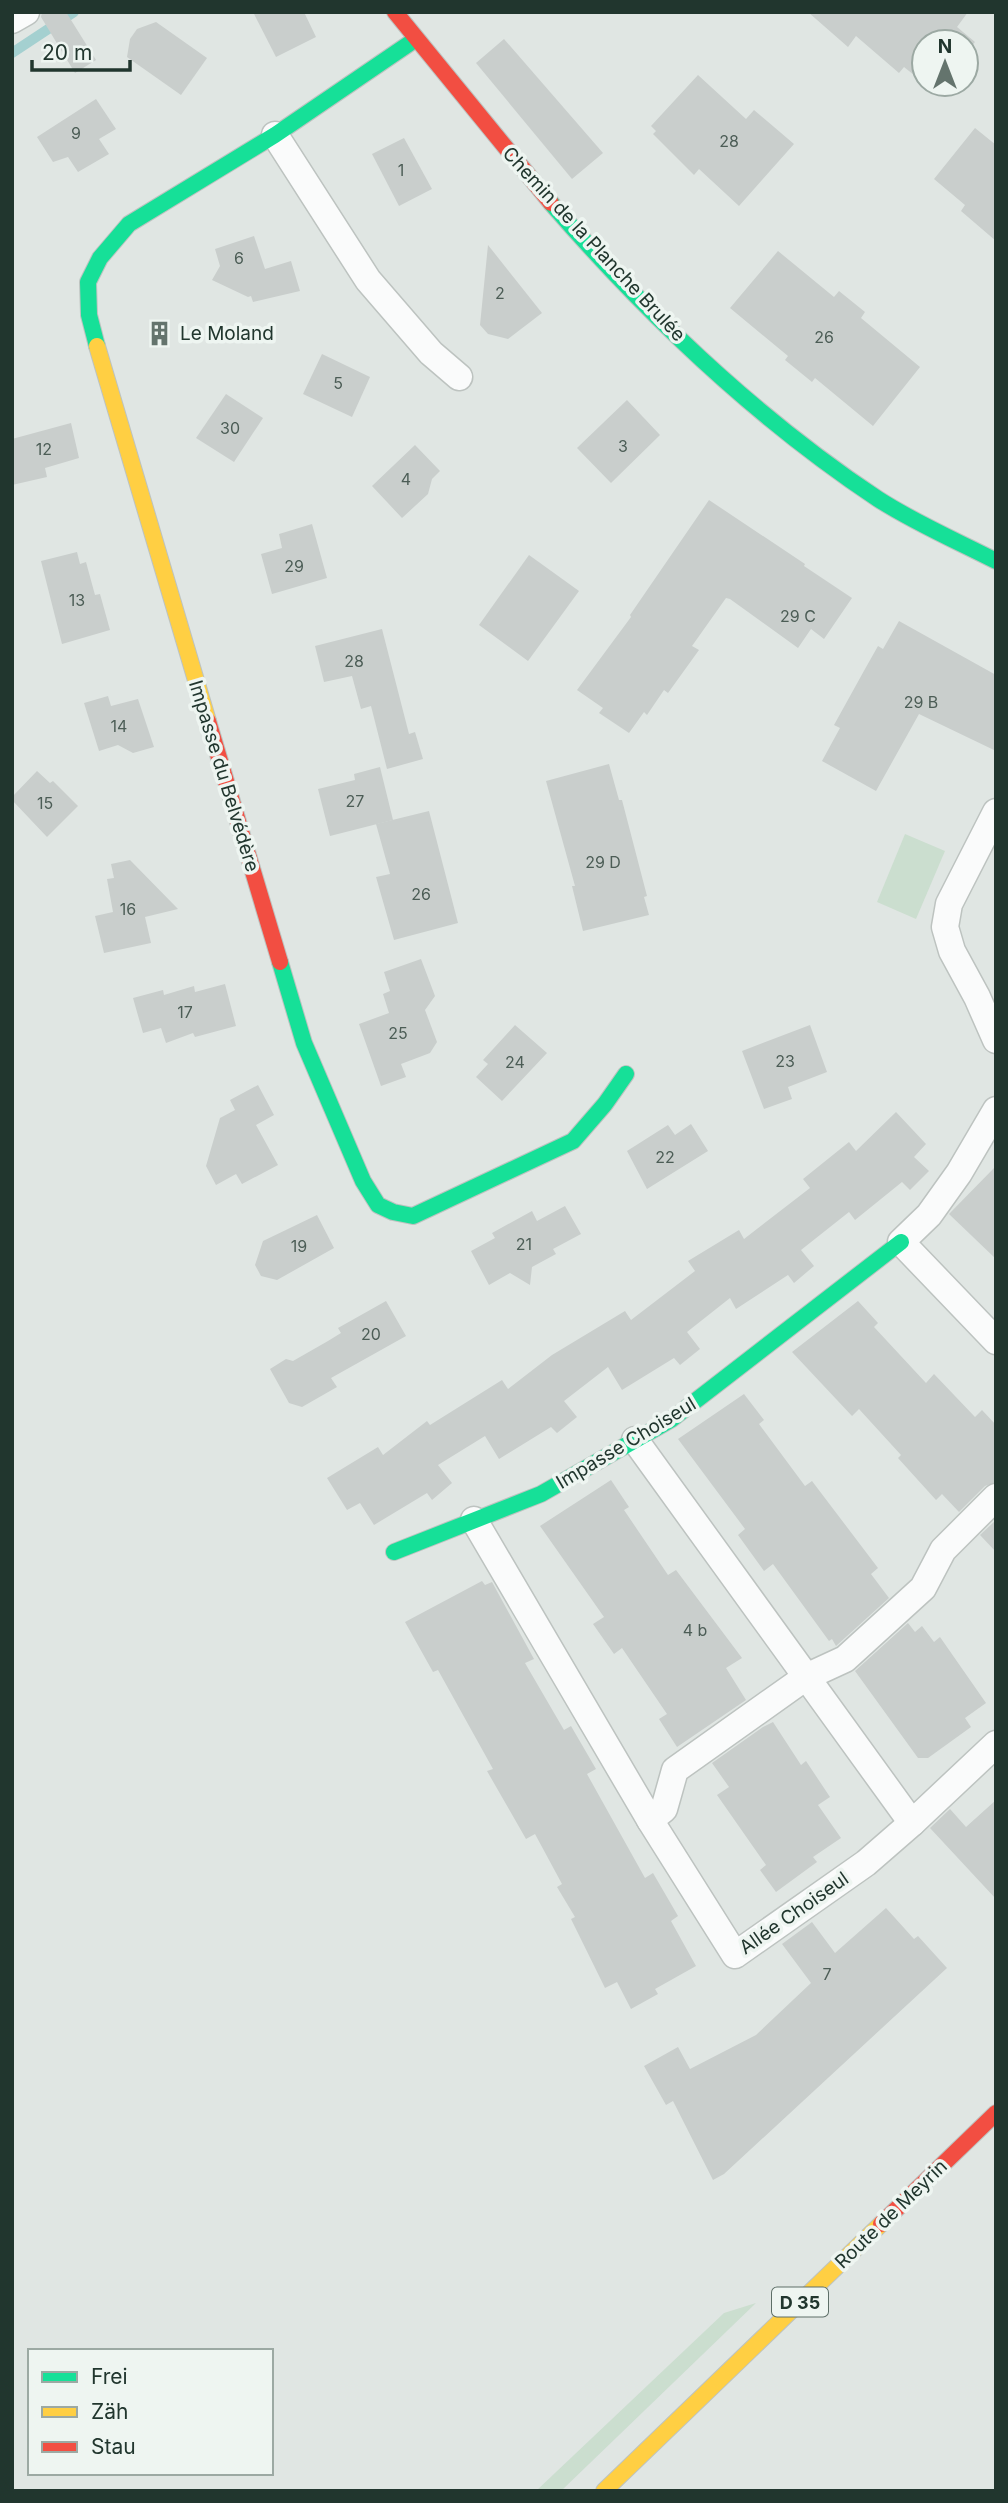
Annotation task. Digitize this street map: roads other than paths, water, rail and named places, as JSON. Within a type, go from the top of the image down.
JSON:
[{"type":"street","points":[[12,20],[26,12]]},
{"type":"street","name":"Chemin de la Planche Brulée","points":[[395,12],[502,147],[617,275],[672,331],[754,404],[870,492],[996,561]]},
{"type":"street","name":"Impasse du Belvédère","points":[[416,39],[275,135],[129,224],[100,258],[88,282],[89,315],[111,400],[304,1043],[363,1181],[378,1205],[393,1212],[413,1216],[545,1156],[573,1141],[605,1104],[626,1074]]},
{"type":"street","points":[[275,135],[368,280],[431,353],[459,377]]},
{"type":"street","points":[[996,812],[949,904],[945,927],[952,951],[996,1040]]},
{"type":"street","points":[[996,1110],[959,1174],[929,1215],[901,1242],[996,1341]]},
{"type":"street","name":"Impasse Choiseul","points":[[394,1552],[541,1494],[672,1419],[901,1242]]},
{"type":"street","points":[[635,1440],[912,1824]]},
{"type":"street","points":[[650,1820],[664,1809],[675,1770],[806,1677],[845,1659],[923,1588],[943,1550],[996,1497]]},
{"type":"street","name":"Allée Choiseul","points":[[474,1520],[650,1820],[735,1955],[866,1863],[912,1824],[996,1744]]},
{"type":"street","name":"Route de Meyrin","points":[[604,2491],[996,2113]]},
{"type":"waterway","points":[[12,53],[74,12]]},
{"type":"place","name":"Le Moland","points":[[160,333]]}]
